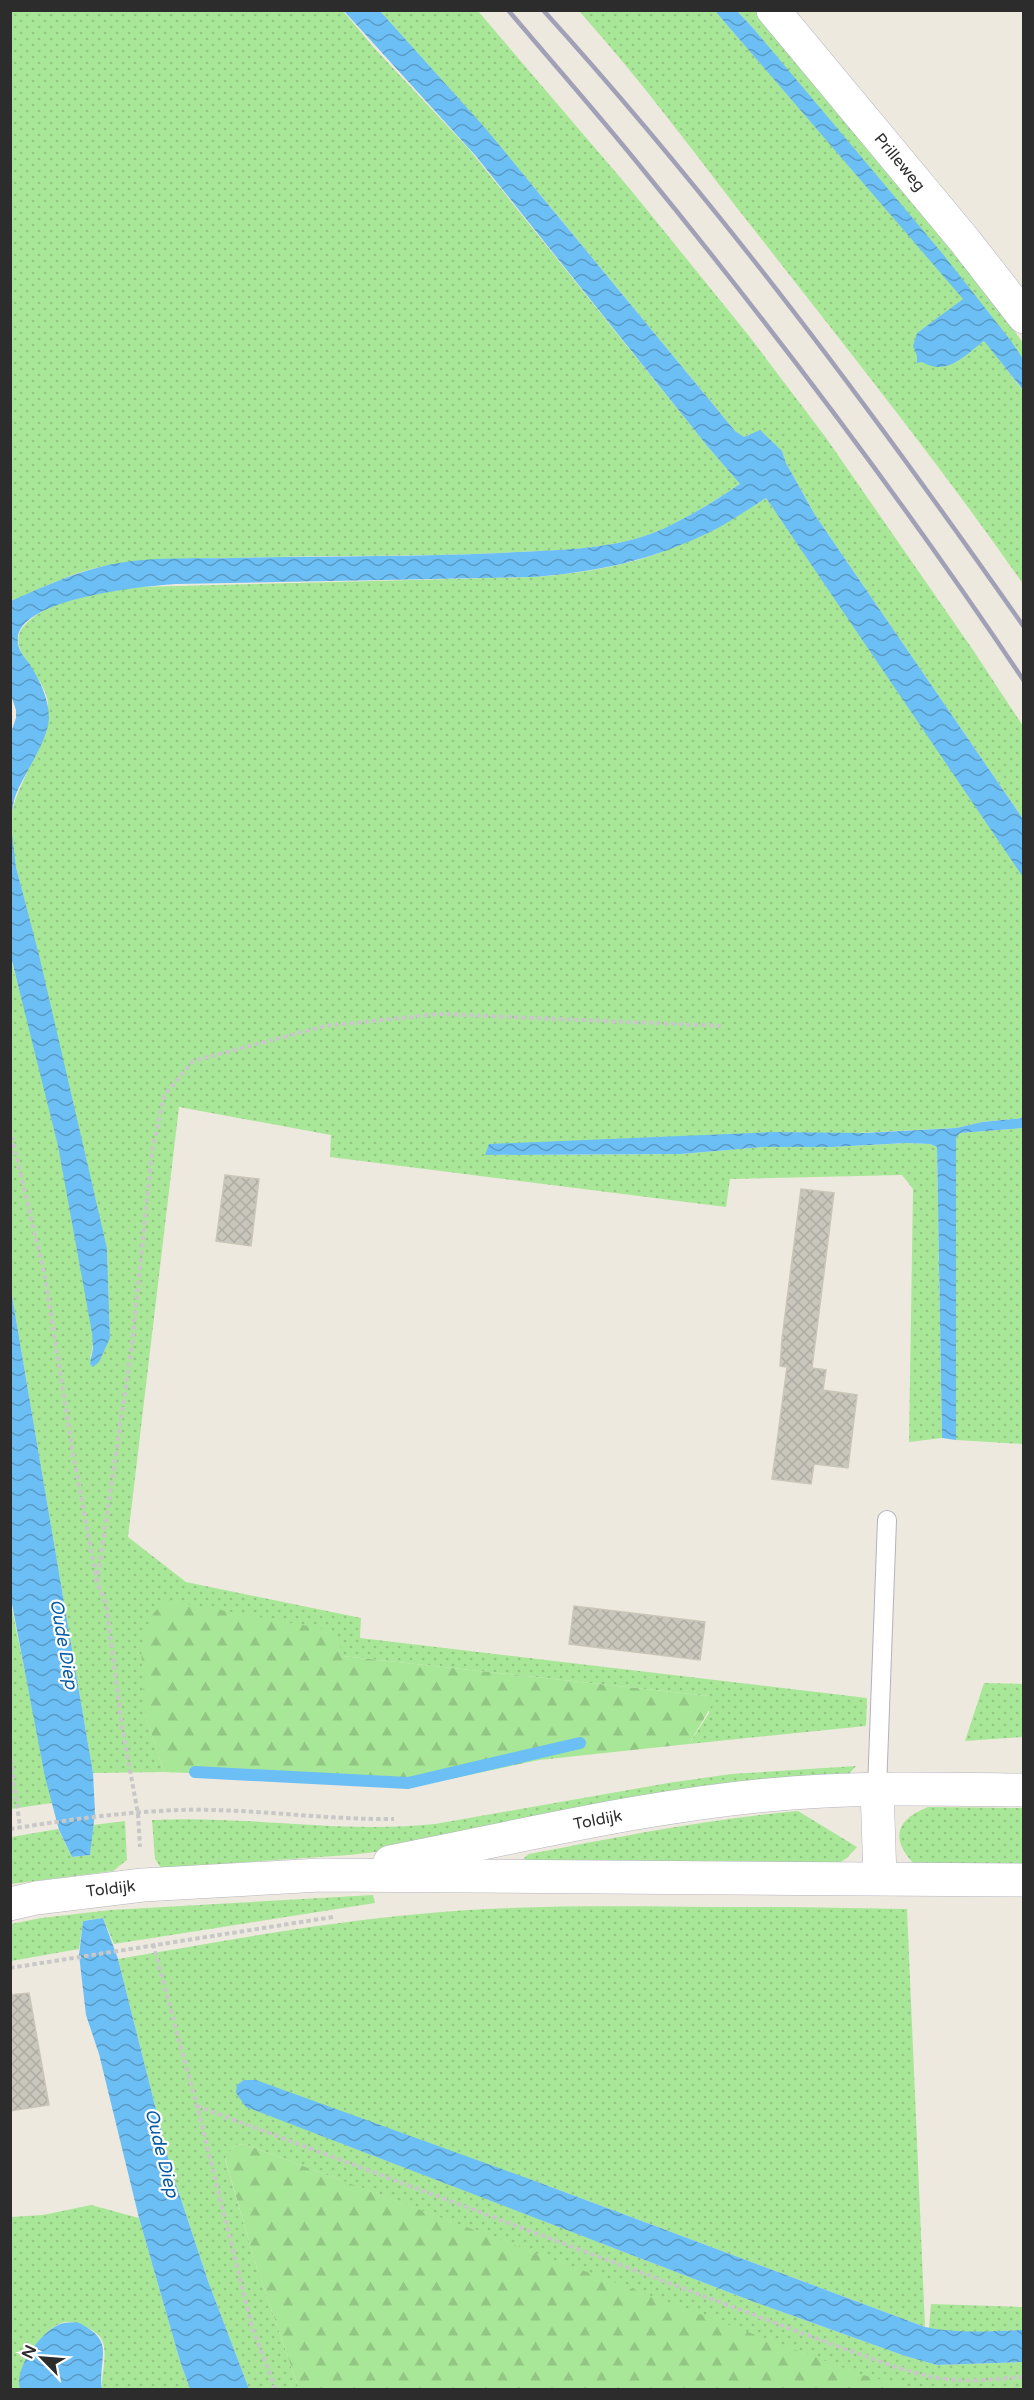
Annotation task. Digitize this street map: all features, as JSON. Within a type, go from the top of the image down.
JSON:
[{"type":"street","name":"Prilleweg","points":[[773,10],[965,241],[1023,317]]},
{"type":"street","name":"Toldijk","points":[[320,1875],[601,1819],[792,1793],[877,1789],[1023,1790]]},
{"type":"street","points":[[877,1789],[880,1878]]},
{"type":"street","name":"Toldijk","points":[[10,1904],[36,1898],[143,1885],[320,1875],[1023,1880]]},
{"type":"lane","points":[[877,1789],[887,1520]]},
{"type":"path","points":[[97,1582],[132,1345],[152,1152],[164,1096],[194,1061],[325,1026],[439,1014],[723,1026]]},
{"type":"path","points":[[10,1129],[45,1277],[73,1453],[97,1582],[106,1603],[122,1726],[138,1814]]},
{"type":"path","points":[[10,1752],[20,1827]]},
{"type":"path","points":[[10,1829],[117,1815]]},
{"type":"path","points":[[153,1944],[197,2106],[252,2327],[276,2390]]},
{"type":"path","points":[[10,1968],[136,1947]]},
{"type":"path","points":[[197,2106],[881,2361],[933,2377],[955,2380],[1023,2377]]},
{"type":"green space","points":[[11,11],[343,11],[376,50],[468,148],[740,484],[676,523],[635,539],[616,543],[558,550],[467,554],[186,559],[137,562],[104,566],[80,573],[56,581],[11,602]]},
{"type":"green space","points":[[380,11],[478,11],[630,189],[749,336],[824,435],[1023,726],[1023,819],[815,515],[786,463],[782,451],[749,434],[744,438],[735,431],[534,187]]},
{"type":"green space","points":[[579,11],[715,11],[964,299],[917,333],[922,362],[958,361],[984,340],[1023,391],[1023,584],[928,453],[650,95]]},
{"type":"green space","points":[[737,11],[759,11],[953,246],[1023,343],[1023,359],[753,28]]},
{"type":"green space","points":[[766,498],[1023,874],[1023,1118],[982,1122],[956,1128],[838,1134],[774,1132],[486,1155],[681,1154],[763,1147],[832,1147],[906,1143],[930,1144],[937,1147],[942,1438],[909,1442],[913,1189],[902,1175],[730,1179],[726,1207],[330,1157],[331,1135],[179,1107],[128,1537],[186,1582],[361,1618],[360,1638],[867,1698],[866,1726],[689,1744],[709,1713],[709,1696],[342,1656],[145,1715],[164,1772],[93,1773],[11,1290],[10,957],[42,1077],[69,1199],[91,1320],[93,1340],[90,1358],[110,1338],[107,1248],[11,838],[13,807],[28,770],[48,704],[46,694],[19,645],[19,636],[23,627],[34,617],[61,603],[93,594],[138,587],[533,577],[599,569],[628,563],[682,544]]},
{"type":"green space","points":[[1023,1128],[1023,1444],[956,1440],[956,1138],[960,1133]]},
{"type":"green space","points":[[10,1599],[52,1803],[11,1809],[10,1809]]},
{"type":"green space","points":[[165,1600],[336,1631],[342,1656],[709,1696],[712,1705],[689,1744],[539,1760],[431,1783],[164,1772],[145,1715],[141,1647],[153,1614]]},
{"type":"green space","points":[[984,1683],[1023,1684],[1023,1737],[965,1741]]},
{"type":"green space","points":[[856,1766],[843,1781],[419,1847],[349,1855],[161,1868],[155,1859],[152,1820],[223,1820],[364,1827],[435,1824],[731,1774]]},
{"type":"green space","points":[[928,1807],[1023,1808],[1023,1871],[915,1865],[902,1847],[899,1839],[900,1831],[909,1818]]},
{"type":"green space","points":[[798,1811],[857,1847],[847,1858],[834,1866],[525,1864],[524,1858],[529,1854],[696,1824]]},
{"type":"green space","points":[[125,1821],[127,1860],[113,1871],[11,1884],[11,1837],[58,1829],[72,1857],[90,1855],[93,1825]]},
{"type":"green space","points":[[373,1895],[375,1903],[114,1944],[103,1918],[83,1921],[79,1949],[11,1961],[11,1924],[41,1918],[111,1910]]},
{"type":"green space","points":[[558,1907],[907,1909],[925,2327],[535,2181],[247,2107],[749,2300],[905,2356],[937,2365],[1023,2362],[1023,2389],[919,2389],[863,2376],[244,2144],[235,2145],[225,2159],[255,2262],[299,2389],[249,2389],[208,2281],[171,2169],[118,1959],[306,1928],[465,1910]]},
{"type":"green space","points":[[244,2144],[863,2375],[919,2389],[299,2389],[255,2262],[225,2158],[235,2145]]},
{"type":"green space","points":[[91,2205],[139,2218],[190,2389],[102,2389],[105,2356],[101,2338],[88,2328],[69,2322],[52,2328],[37,2343],[21,2372],[20,2389],[11,2390],[11,2217],[43,2215]]},
{"type":"green space","points":[[931,2304],[1023,2307],[1023,2330],[964,2332],[929,2328]]},
{"type":"water","points":[[344,11],[380,11],[486,129],[735,431],[744,437],[760,430],[782,451],[786,463],[815,515],[1023,819],[1023,877],[766,498],[725,524],[689,542],[646,557],[580,572],[533,577],[176,584],[111,592],[57,605],[36,615],[22,628],[18,643],[43,689],[49,718],[45,736],[16,794],[11,820],[10,735],[16,718],[16,710],[10,692],[11,601],[77,574],[132,561],[182,558],[466,554],[558,550],[616,543],[635,539],[664,528],[698,511],[740,484],[475,155]]},
{"type":"water","points":[[715,11],[737,11],[753,28],[942,253],[1023,359],[1023,390],[984,341],[963,358],[948,366],[917,363],[913,346],[917,333],[963,299]]},
{"type":"water","points":[[11,825],[16,867],[39,955],[107,1248],[110,1338],[99,1362],[93,1367],[90,1364],[93,1348],[92,1333],[58,1146],[11,957]]},
{"type":"water","points":[[1023,1118],[1023,1128],[960,1133],[956,1138],[956,1440],[942,1438],[937,1147],[930,1144],[906,1143],[832,1147],[763,1147],[681,1154],[485,1155],[489,1144],[774,1132],[864,1133],[956,1128],[982,1122]]},
{"type":"water","name":"Oude Diep","points":[[11,1290],[93,1773],[95,1813],[90,1855],[72,1857],[59,1830],[45,1777],[11,1599]]},
{"type":"water","name":"Oude Diep","points":[[103,1918],[118,1959],[171,2169],[208,2281],[249,2389],[190,2389],[180,2361],[139,2218],[99,2054],[86,2015],[79,1955],[83,1921]]},
{"type":"water","points":[[244,2080],[256,2080],[535,2181],[925,2327],[962,2331],[1023,2330],[1023,2362],[937,2365],[905,2356],[749,2300],[246,2107],[236,2093],[237,2085]]},
{"type":"water","points":[[77,2322],[97,2336],[101,2343],[103,2350],[102,2389],[20,2389],[19,2381],[24,2362],[36,2344],[58,2325]]},
{"type":"building","points":[[225,1175],[259,1179],[251,1246],[216,1241]]},
{"type":"building","points":[[801,1189],[834,1193],[812,1368],[826,1370],[823,1390],[857,1395],[848,1468],[814,1464],[811,1484],[772,1479],[787,1367],[780,1366],[782,1339]]},
{"type":"building","points":[[574,1606],[705,1622],[700,1660],[569,1644]]},
{"type":"building","points":[[29,1993],[49,2105],[10,2111],[10,1995]]},
{"type":"waterway","points":[[195,1772],[408,1783],[580,1743]]},
{"type":"railway","points":[[508,10],[640,166],[740,291],[886,483],[1024,681]]},
{"type":"railway","points":[[543,10],[608,83],[733,234],[910,467],[1024,627]]}]
